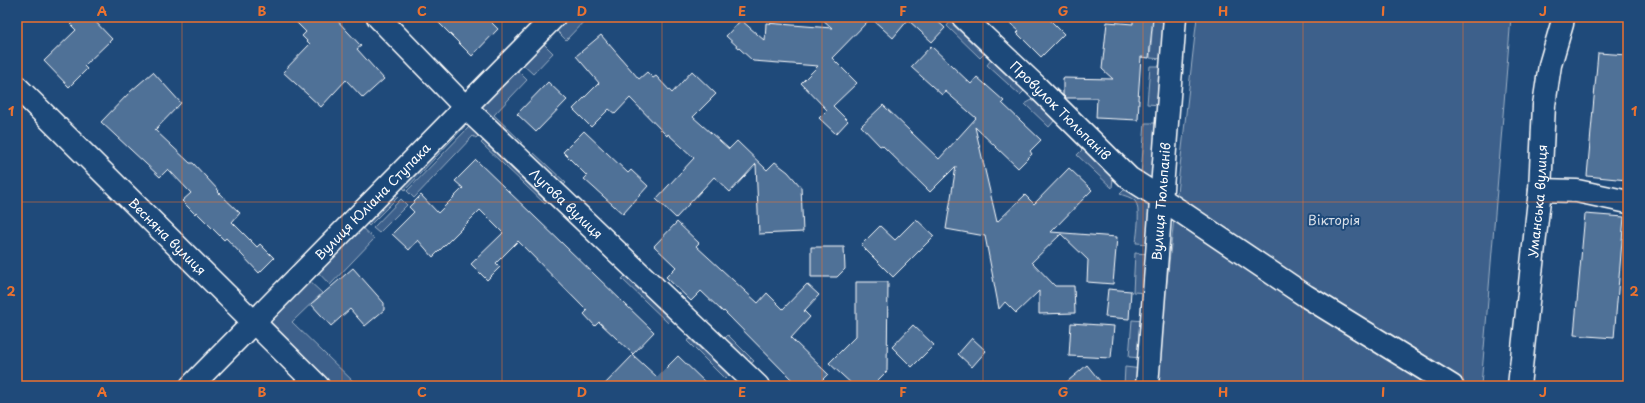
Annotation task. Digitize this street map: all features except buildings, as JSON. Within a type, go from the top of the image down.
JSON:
[{"type":"street","name":"Лугова вулиця","points":[[378,17],[465,108],[758,386]]},
{"type":"street","name":"Вулиця Юліана Ступака","points":[[191,386],[554,17]]},
{"type":"street","name":"Провулок Тюльпанів","points":[[963,17],[1036,86],[1128,178],[1162,199],[1306,296],[1452,386]]},
{"type":"street","name":"Вулиця Тюльпанів","points":[[1147,386],[1175,17]]},
{"type":"street","name":"Уманська вулиця","points":[[1519,386],[1540,190],[1544,105],[1550,65],[1563,17]]},
{"type":"street","name":"Весняна вулиця","points":[[17,87],[318,386]]},
{"type":"street","points":[[1540,190],[1577,191],[1628,202]]},
{"type":"green space","points":[[563,17],[588,17],[566,40],[553,27]]},
{"type":"green space","name":"Вікторія","points":[[1197,17],[1511,17],[1481,386],[1155,386]]},
{"type":"green space","points":[[1153,20],[1166,22],[1163,59],[1150,58]]},
{"type":"green space","points":[[950,22],[984,54],[980,58],[947,26]]},
{"type":"green space","points":[[540,40],[553,53],[533,74],[520,62]]},
{"type":"green space","points":[[991,60],[1024,91],[1020,95],[987,65]]},
{"type":"green space","points":[[1150,66],[1161,66],[1160,105],[1147,104]]},
{"type":"green space","points":[[515,68],[527,80],[494,115],[522,142],[517,148],[481,109],[480,104]]},
{"type":"green space","points":[[1032,100],[1039,104],[1055,120],[1049,127],[1025,104]]},
{"type":"green space","points":[[462,120],[466,125],[405,190],[399,183]]},
{"type":"green space","points":[[1145,123],[1158,123],[1155,182],[1141,175]]},
{"type":"green space","points":[[469,127],[478,136],[476,138],[473,136],[414,198],[407,191]]},
{"type":"green space","points":[[483,141],[547,202],[545,204],[481,143]]},
{"type":"green space","points":[[1086,146],[1112,173],[1112,188],[1077,155]]},
{"type":"green space","points":[[534,153],[566,183],[560,189],[529,159]]},
{"type":"green space","points":[[1124,190],[1136,195],[1153,212],[1151,244],[1136,243],[1138,221],[1137,204],[1132,198],[1120,194]]},
{"type":"green space","points":[[392,191],[398,197],[369,226],[364,220]]},
{"type":"green space","points":[[401,199],[407,205],[379,233],[373,228]]},
{"type":"green space","points":[[359,225],[374,239],[330,285],[315,269]]},
{"type":"green space","points":[[1135,253],[1150,254],[1148,293],[1133,292]]},
{"type":"green space","points":[[625,276],[671,320],[668,323],[622,279]]},
{"type":"green space","points":[[307,279],[322,293],[292,322],[358,386],[332,386],[265,321]]},
{"type":"green space","points":[[1132,320],[1145,321],[1142,358],[1129,357]]},
{"type":"green space","points":[[728,335],[754,361],[746,368],[720,343]]},
{"type":"green space","points":[[690,339],[729,375],[725,379],[687,341]]},
{"type":"green space","points":[[1125,367],[1142,369],[1141,386],[1124,386]]}]
